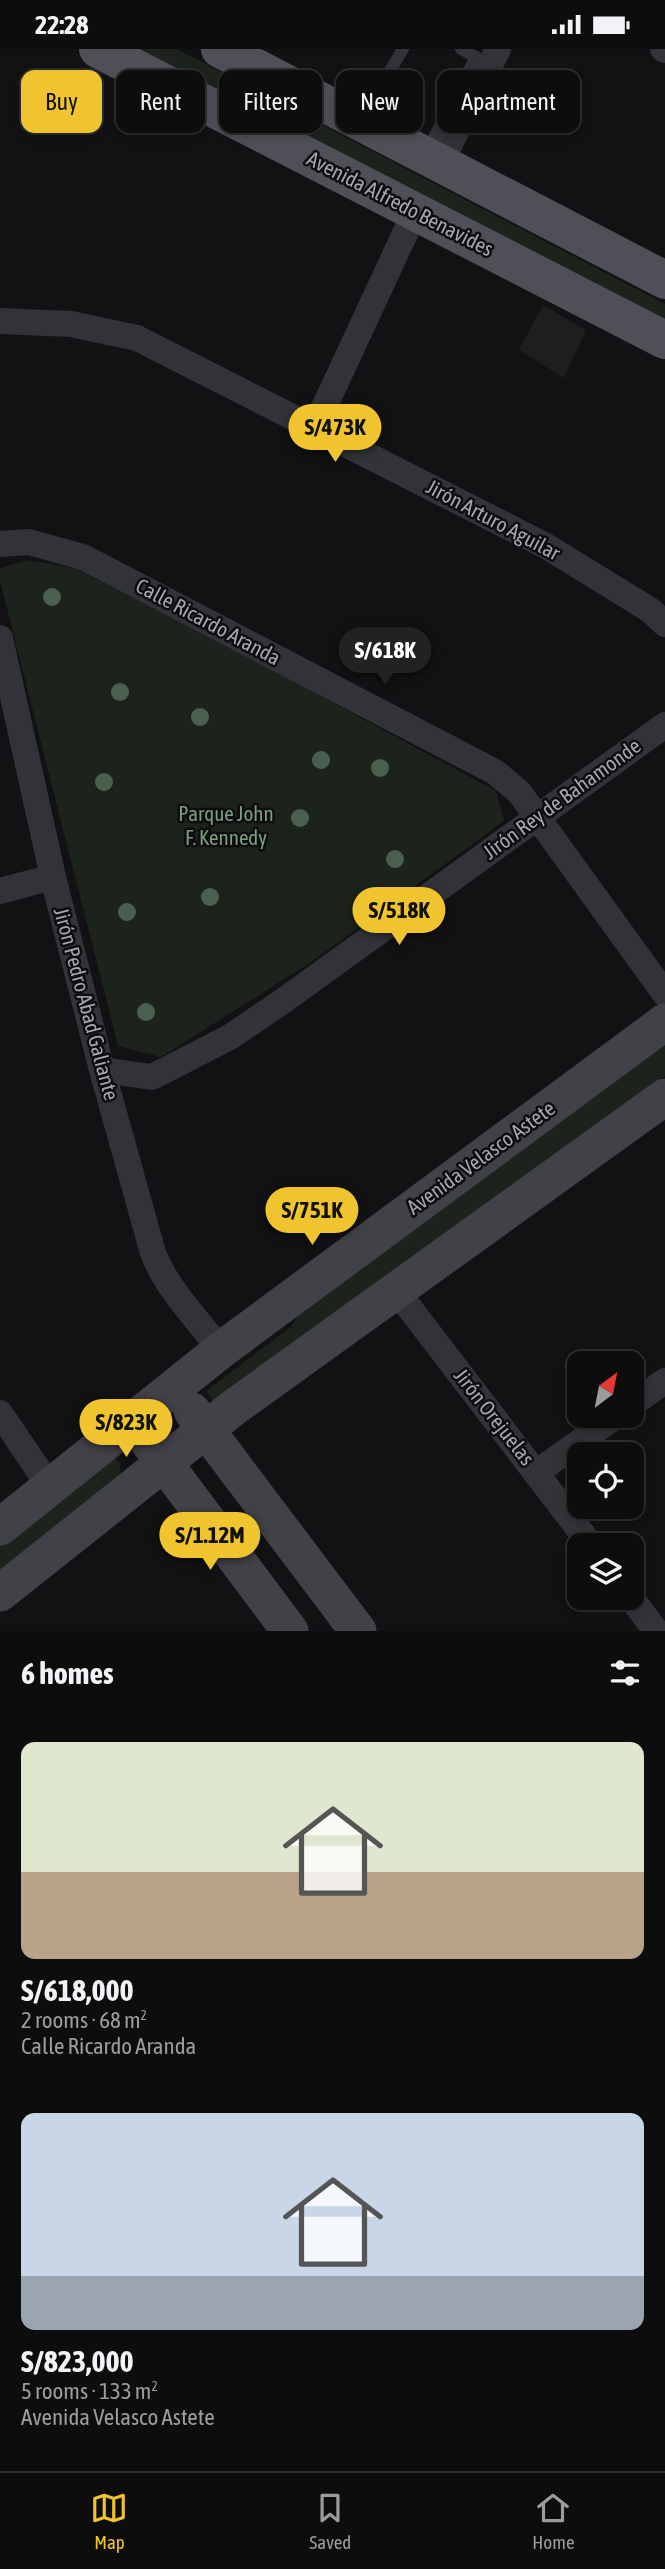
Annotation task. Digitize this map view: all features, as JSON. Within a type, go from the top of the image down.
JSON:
[{"type":"main road","name":"Avenida Alfredo Benavides","points":[[98,49],[665,340]]},
{"type":"main road","points":[[220,49],[336,109]]},
{"type":"main road","points":[[334,170],[354,133]]},
{"type":"main road","points":[[383,133],[665,280]]},
{"type":"main road","points":[[407,208],[433,159]]},
{"type":"main road","name":"Avenida Velasco Astete","points":[[0,1527],[221,1350],[665,1022]]},
{"type":"main road","points":[[0,1593],[206,1429],[395,1289],[665,1097]]},
{"type":"main road","points":[[174,1388],[358,1631]]},
{"type":"main road","points":[[134,1422],[290,1631]]},
{"type":"street","points":[[433,159],[498,49]]},
{"type":"street","points":[[315,427],[407,208]]},
{"type":"street","name":"Jirón Arturo Aguilar","points":[[0,321],[71,324],[137,338],[546,546],[650,610],[665,624]]},
{"type":"street","name":"Calle Ricardo Aranda","points":[[0,544],[29,542],[83,557],[495,772],[519,792],[665,994]]},
{"type":"street","name":"Jirón Pedro Abad Galiante","points":[[0,638],[5,673],[53,877],[102,1070],[159,1268],[221,1350]]},
{"type":"street","name":"Jirón Rey de Bahamonde","points":[[102,1070],[152,1077],[230,1037],[665,725]]},
{"type":"street","points":[[0,891],[53,877]]},
{"type":"street","name":"Jirón Orejuelas","points":[[395,1289],[583,1533]]},
{"type":"street","points":[[644,1396],[665,1381]]},
{"type":"street","points":[[0,1413],[50,1487]]},
{"type":"street","points":[[537,1472],[599,1428]]},
{"type":"street","points":[[640,1610],[656,1631]]},
{"type":"lane","points":[[390,70],[403,49]]},
{"type":"lane","points":[[433,159],[476,57],[461,49]]},
{"type":"shaded area","points":[[543,305],[586,330],[564,378],[519,350]]},
{"type":"green space","points":[[121,49],[177,49],[219,71],[219,99],[205,92],[205,70],[162,70]]},
{"type":"green space","points":[[322,125],[665,304],[665,329],[284,133],[322,133]]},
{"type":"green space","name":"Parque John F. Kennedy","points":[[28,560],[75,568],[280,674],[496,791],[504,821],[310,963],[161,1057],[118,1046],[0,581],[0,568]]},
{"type":"green space","points":[[665,1040],[665,1076],[220,1401],[214,1402],[206,1391],[291,1327],[305,1305]]},
{"type":"green space","points":[[112,1455],[120,1463],[121,1483],[0,1578],[0,1542]]}]
